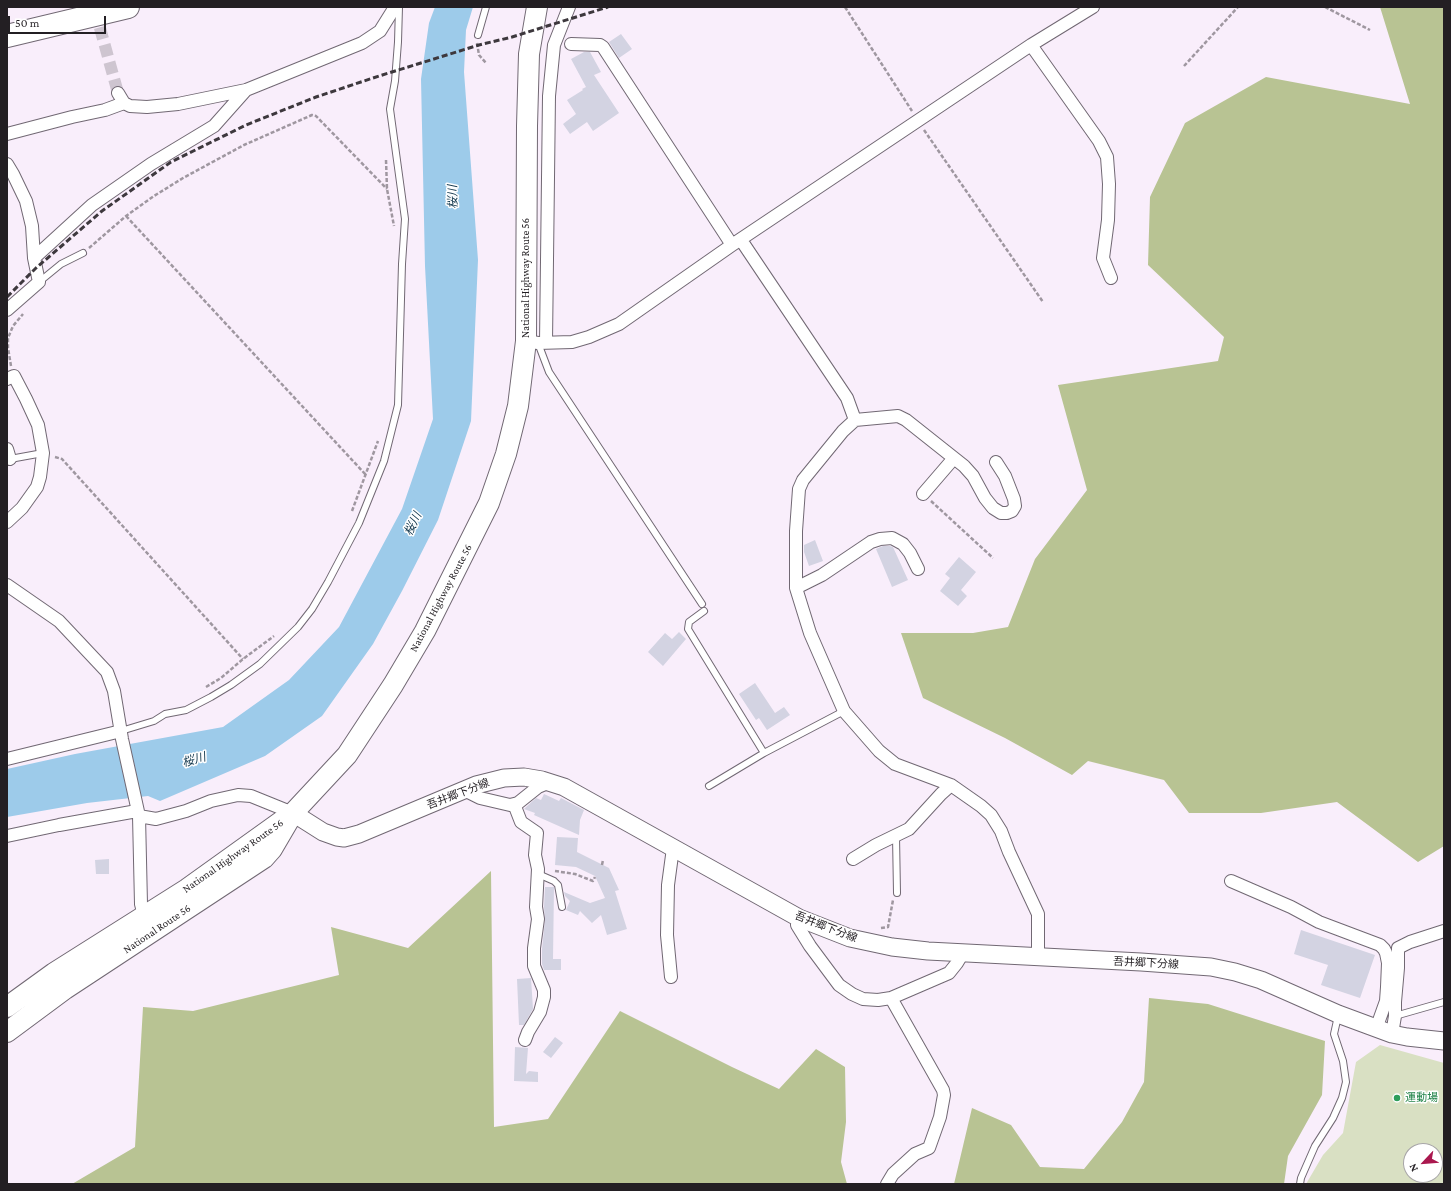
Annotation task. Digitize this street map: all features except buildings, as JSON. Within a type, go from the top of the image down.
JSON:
[{"type":"highway","points":[[7,36],[128,7]]},
{"type":"highway","name":"National Highway Route 56","points":[[7,1007],[54,973],[187,888],[293,814],[347,755],[425,631],[473,538],[489,503],[508,447],[518,406],[537,342],[527,118],[529,54],[537,7]]},
{"type":"highway","name":"National Route 56","points":[[7,1032],[65,989],[264,858],[272,849],[293,814]]},
{"type":"main road","name":"吾井郷下分線","points":[[293,814],[322,832],[344,838],[359,834],[476,785],[504,778],[524,777],[550,782],[564,787],[800,918],[839,934],[864,941],[909,950],[1211,967],[1235,972],[1260,980],[1338,1014],[1384,1031],[1408,1037],[1444,1041]]},
{"type":"street","points":[[7,134],[105,110],[121,98],[130,106],[147,107],[178,104],[246,90],[362,43],[380,31],[395,7]]},
{"type":"street","points":[[569,7],[556,39],[550,80],[537,342],[572,342],[589,338],[619,324],[737,242],[1030,46],[1093,7]]},
{"type":"street","points":[[571,44],[600,45],[604,47],[737,242],[847,398],[855,420]]},
{"type":"street","points":[[1030,46],[1099,141],[1107,157],[1109,184],[1108,220],[1103,258],[1110,278]]},
{"type":"street","points":[[34,258],[92,205],[151,164],[214,126],[246,90]]},
{"type":"street","points":[[7,164],[26,201],[32,226],[34,258],[39,282],[7,310]]},
{"type":"street","points":[[7,522],[22,508],[37,487],[40,477],[43,453],[38,425],[10,378]]},
{"type":"street","points":[[996,462],[1005,476],[1014,500],[1015,506],[1012,511],[1007,514],[1001,513],[993,508],[985,498],[973,476],[954,458],[943,451],[906,420],[898,416],[855,420],[838,437],[803,480],[799,489],[796,531],[796,588],[810,633],[844,711],[879,751],[895,764],[951,785],[991,815],[1001,831],[1009,852],[1038,914],[1038,958]]},
{"type":"street","points":[[923,494],[954,458]]},
{"type":"street","points":[[796,588],[822,575],[871,542],[880,539],[892,538],[903,544],[918,569]]},
{"type":"street","points":[[7,585],[59,621],[107,672],[114,690],[137,810],[141,904],[144,916]]},
{"type":"street","points":[[7,759],[122,735]]},
{"type":"street","points":[[464,790],[490,801],[514,804],[522,800],[538,787],[550,782]]},
{"type":"street","points":[[853,859],[876,845],[909,829],[951,785]]},
{"type":"street","points":[[7,836],[137,810],[156,819],[186,811],[211,801],[238,795],[252,796],[293,814]]},
{"type":"street","points":[[514,804],[521,822],[537,833],[535,855],[538,871],[536,907],[538,928],[534,948],[534,966],[544,990],[544,997],[540,1012],[525,1040]]},
{"type":"street","points":[[671,978],[667,935],[668,885],[673,848]]},
{"type":"street","points":[[1231,882],[1291,907],[1320,922],[1380,945],[1386,953],[1388,963],[1384,1031]]},
{"type":"street","points":[[800,918],[797,925],[810,946],[839,985],[852,994],[864,999],[878,1000],[891,998],[949,973],[964,953]]},
{"type":"street","points":[[1384,1031],[1395,1016],[1398,948],[1410,942],[1444,931]]},
{"type":"street","points":[[887,1184],[893,1174],[916,1154],[929,1148],[940,1117],[944,1094],[891,998]]},
{"type":"lane","points":[[122,735],[154,721],[165,714],[186,710],[231,685],[260,664],[293,632],[312,609],[328,582],[359,523],[384,461],[398,405],[402,264],[405,219],[390,109],[396,73],[399,7]]},
{"type":"lane","points":[[478,35],[486,7]]},
{"type":"lane","points":[[39,282],[61,264],[83,253]]},
{"type":"lane","points":[[537,342],[549,372],[703,608],[689,622],[688,629],[764,753]]},
{"type":"lane","points":[[9,454],[43,453]]},
{"type":"lane","points":[[709,786],[764,753],[844,711]]},
{"type":"lane","points":[[896,836],[897,893]]},
{"type":"lane","points":[[538,871],[558,885],[562,907]]},
{"type":"lane","points":[[1395,1016],[1444,1002]]},
{"type":"lane","points":[[1300,1184],[1301,1178],[1315,1146],[1333,1118],[1342,1098],[1346,1082],[1343,1061],[1334,1034],[1338,1014]]},
{"type":"path","points":[[845,7],[918,121],[1043,302]]},
{"type":"path","points":[[1184,66],[1238,7]]},
{"type":"path","points":[[1325,7],[1370,30]]},
{"type":"path","points":[[478,35],[476,45],[479,55],[486,62]]},
{"type":"path","points":[[83,253],[126,216],[183,178],[244,145],[312,115],[316,116],[387,189]]},
{"type":"path","points":[[126,216],[366,475]]},
{"type":"path","points":[[10,378],[8,338],[13,326],[23,313]]},
{"type":"path","points":[[350,518],[379,438]]},
{"type":"path","points":[[43,453],[62,459],[243,659]]},
{"type":"path","points":[[923,494],[993,558]]},
{"type":"path","points":[[203,690],[221,678],[243,659],[278,633]]},
{"type":"path","points":[[602,865],[603,860]]},
{"type":"path","points":[[538,871],[575,874],[593,880],[595,877]]},
{"type":"path","points":[[883,928],[888,927],[891,917],[892,901],[897,893]]},
{"type":"green space","points":[[1380,7],[1444,7],[1444,846],[1418,862],[1337,802],[1261,813],[1189,813],[1164,780],[1088,761],[1072,775],[1005,738],[923,698],[901,633],[973,633],[1008,627],[1035,559],[1087,490],[1058,385],[1218,361],[1224,337],[1148,265],[1150,197],[1185,123],[1266,77],[1410,104]]},
{"type":"green space","points":[[491,871],[494,1127],[548,1119],[620,1011],[779,1089],[816,1049],[845,1067],[846,1122],[841,1162],[847,1184],[72,1184],[135,1147],[143,1007],[193,1011],[339,975],[331,927],[408,948]]},
{"type":"green space","points":[[1149,998],[1208,1004],[1325,1041],[1322,1095],[1288,1156],[1284,1184],[954,1184],[972,1108],[1011,1125],[1040,1167],[1084,1169],[1122,1122],[1144,1082]]},
{"type":"green space","name":"運動場","points":[[1380,1045],[1444,1063],[1444,1184],[1306,1184],[1323,1155],[1343,1133],[1356,1062]]},
{"type":"water","name":"桜川","points":[[435,7],[473,7],[466,30],[464,72],[478,260],[471,421],[438,520],[402,591],[373,644],[322,716],[265,756],[160,801],[148,796],[87,803],[7,817],[7,769],[75,754],[223,727],[289,680],[339,627],[402,509],[433,419],[425,266],[421,79],[429,23]]},
{"type":"tunnel","points":[[95,10],[118,93]]},
{"type":"railway","points":[[7,297],[36,268],[102,211],[171,162],[246,125],[316,97],[379,76],[608,7]]},
{"type":"place","name":"運動場","points":[[1397,1098]]}]
